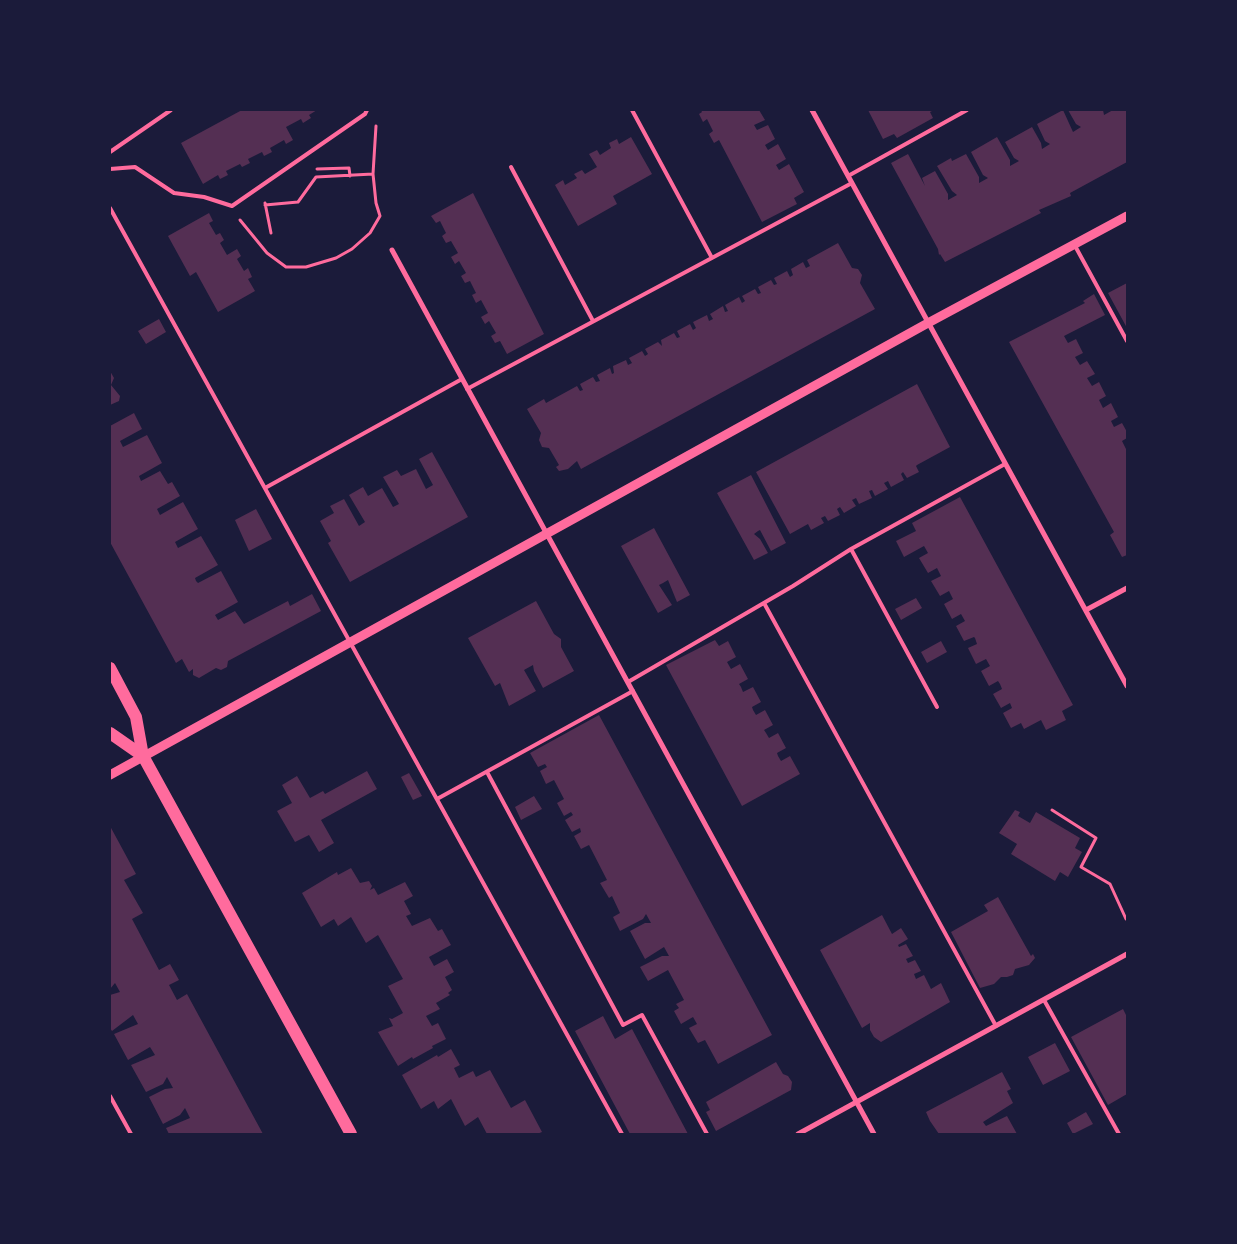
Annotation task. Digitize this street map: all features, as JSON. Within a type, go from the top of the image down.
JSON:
[{"type":"main road","points":[[110,668],[136,717],[143,756],[351,1134]]},
{"type":"main road","points":[[110,733],[143,756]]},
{"type":"street","points":[[812,110],[1127,686]]},
{"type":"street","points":[[110,774],[547,535],[928,323],[1127,216]]},
{"type":"street","points":[[392,250],[874,1134]]},
{"type":"street","points":[[1086,610],[1127,588]]},
{"type":"street","points":[[798,1134],[1127,954]]},
{"type":"lane","points":[[110,152],[171,110]]},
{"type":"lane","points":[[110,169],[135,166],[174,193],[204,197],[232,206],[365,114],[367,110]]},
{"type":"lane","points":[[632,110],[712,258]]},
{"type":"lane","points":[[848,176],[967,110]]},
{"type":"lane","points":[[511,167],[593,321]]},
{"type":"lane","points":[[467,388],[852,183]]},
{"type":"lane","points":[[110,208],[622,1134]]},
{"type":"lane","points":[[1074,244],[1127,341]]},
{"type":"lane","points":[[265,488],[462,379]]},
{"type":"lane","points":[[628,682],[764,603],[851,549],[1005,464]]},
{"type":"lane","points":[[851,549],[936,707]]},
{"type":"lane","points":[[764,603],[996,1026]]},
{"type":"lane","points":[[437,799],[632,691]]},
{"type":"lane","points":[[487,772],[623,1025],[642,1015],[707,1134]]},
{"type":"lane","points":[[1044,1000],[1119,1134]]},
{"type":"lane","points":[[110,1096],[131,1134]]},
{"type":"path","points":[[232,206],[245,228],[267,253],[286,267],[306,267],[336,258],[352,249],[376,224],[380,216],[376,202],[373,174],[376,123]]},
{"type":"path","points":[[284,170],[349,168],[350,176]]},
{"type":"path","points":[[265,205],[298,202],[316,177],[373,174]]},
{"type":"path","points":[[262,186],[271,233]]},
{"type":"path","points":[[1052,810],[1096,838],[1081,867],[1110,884],[1126,919]]},
{"type":"building","points":[[242,110],[317,110],[309,115],[311,118],[303,123],[301,119],[286,127],[293,140],[286,144],[284,140],[270,148],[272,152],[264,156],[262,152],[248,159],[250,163],[242,167],[240,164],[226,171],[228,175],[220,179],[218,175],[203,184],[181,143]]},
{"type":"building","points":[[701,110],[759,110],[765,120],[754,125],[757,130],[768,125],[775,139],[765,145],[768,150],[778,144],[786,159],[776,165],[779,170],[789,164],[804,192],[794,198],[797,204],[762,222],[719,140],[714,143],[709,134],[713,131],[707,119],[703,122],[699,114],[702,112]]},
{"type":"building","points":[[868,110],[934,110],[930,112],[933,118],[897,138],[894,134],[883,139]]},
{"type":"building","points":[[1063,110],[1073,132],[1081,127],[1076,124],[1068,110],[1103,110],[1104,115],[1113,110],[1127,110],[1127,162],[1070,193],[1071,196],[1039,210],[1041,213],[945,262],[939,255],[938,249],[891,163],[908,154],[925,186],[922,178],[935,171],[948,194],[948,200],[957,195],[952,191],[937,166],[951,158],[952,161],[966,154],[979,177],[979,183],[988,178],[983,175],[971,152],[997,137],[1010,160],[1010,166],[1019,161],[1014,158],[1005,142],[1032,127],[1041,143],[1042,149],[1050,144],[1045,141],[1037,124]]},
{"type":"building","points":[[631,137],[652,174],[613,196],[617,204],[578,226],[555,185],[563,180],[565,185],[577,178],[574,174],[582,170],[585,174],[597,167],[589,154],[597,150],[600,155],[611,148],[609,143],[617,139],[619,144]]},
{"type":"building","points":[[473,193],[544,334],[507,354],[500,341],[495,343],[491,336],[496,333],[489,321],[485,324],[481,317],[488,313],[481,300],[476,303],[472,295],[476,293],[470,281],[465,283],[461,276],[466,273],[459,261],[455,264],[451,257],[458,253],[451,241],[446,243],[442,236],[446,233],[440,221],[436,223],[431,216]]},
{"type":"building","points":[[209,213],[213,221],[209,223],[216,235],[220,233],[224,240],[220,243],[227,255],[237,249],[241,256],[237,259],[244,271],[248,268],[252,277],[248,279],[255,291],[218,312],[196,272],[190,276],[168,236]]},
{"type":"building","points":[[838,243],[852,268],[858,269],[862,275],[860,283],[875,309],[581,469],[577,461],[568,469],[559,471],[556,467],[559,465],[549,448],[542,447],[539,440],[541,433],[527,409],[544,399],[546,403],[577,386],[580,391],[583,390],[580,384],[593,377],[596,382],[600,381],[597,375],[610,368],[612,374],[614,373],[613,366],[626,360],[628,365],[632,363],[629,358],[642,351],[645,356],[648,354],[645,349],[658,342],[662,346],[661,340],[674,333],[677,338],[680,337],[677,331],[690,324],[693,330],[696,328],[693,322],[707,315],[709,321],[713,319],[710,314],[723,306],[725,312],[728,311],[725,305],[739,297],[742,303],[745,301],[742,296],[755,289],[758,294],[761,293],[758,287],[771,280],[774,285],[777,284],[774,278],[787,271],[790,277],[793,275],[791,269],[803,262],[806,268],[810,266],[807,260]]},
{"type":"building","points":[[1127,283],[1127,328],[1108,293]]},
{"type":"building","points":[[1094,294],[1105,315],[1064,336],[1068,343],[1076,339],[1083,353],[1075,357],[1080,365],[1087,361],[1095,374],[1087,378],[1092,386],[1099,382],[1106,396],[1099,400],[1103,408],[1111,403],[1118,417],[1111,421],[1114,427],[1122,423],[1127,432],[1127,438],[1122,441],[1127,451],[1127,555],[1122,557],[1110,535],[1114,532],[1009,342],[1085,303],[1083,301]]},
{"type":"building","points":[[159,319],[166,332],[146,344],[138,331]]},
{"type":"building","points":[[110,371],[114,378],[111,385],[120,396],[119,401],[110,405]]},
{"type":"building","points":[[917,384],[950,447],[917,465],[919,472],[907,478],[903,472],[901,474],[904,480],[891,487],[888,481],[884,483],[888,489],[875,496],[872,490],[869,491],[872,498],[859,504],[856,498],[852,500],[856,506],[844,513],[840,507],[837,509],[840,515],[828,521],[825,516],[821,518],[824,523],[811,530],[808,524],[790,534],[756,472]]},
{"type":"building","points":[[134,413],[142,429],[120,441],[123,447],[147,435],[162,463],[139,476],[141,481],[160,471],[168,484],[172,482],[180,496],[157,509],[160,515],[183,502],[198,529],[175,542],[178,548],[201,536],[218,565],[195,578],[196,581],[198,583],[221,571],[238,602],[215,615],[218,620],[235,611],[244,624],[288,601],[290,606],[312,594],[321,611],[228,661],[227,667],[221,670],[216,668],[199,678],[193,675],[193,669],[189,672],[182,659],[176,663],[110,542],[110,426]]},
{"type":"building","points":[[432,452],[468,517],[350,582],[328,543],[331,541],[320,521],[334,513],[330,506],[344,499],[359,526],[365,522],[349,495],[363,487],[368,496],[382,488],[393,507],[399,504],[383,477],[397,470],[401,476],[416,469],[426,489],[433,485],[419,459]]},
{"type":"building","points":[[751,475],[786,543],[771,551],[760,530],[758,531],[754,534],[760,539],[768,553],[754,560],[717,493]]},
{"type":"building","points":[[960,497],[1073,705],[1062,711],[1066,720],[1046,730],[1041,720],[1024,729],[1021,723],[1011,728],[1003,713],[1012,708],[1010,703],[1001,708],[993,694],[1002,689],[998,681],[989,686],[981,671],[990,666],[986,659],[976,664],[968,648],[977,644],[975,638],[964,641],[956,626],[965,621],[961,614],[952,619],[944,604],[953,599],[949,591],[940,596],[931,581],[941,576],[937,568],[928,573],[919,558],[928,553],[924,546],[904,557],[896,541],[916,531],[912,523]]},
{"type":"building","points":[[256,509],[272,539],[249,551],[235,520]]},
{"type":"building","points":[[654,528],[690,595],[677,602],[668,580],[659,585],[672,605],[658,613],[621,546]]},
{"type":"building","points":[[916,598],[922,608],[901,620],[895,609]]},
{"type":"building","points":[[536,601],[554,634],[561,639],[561,647],[574,671],[543,688],[533,665],[524,670],[536,691],[509,706],[500,683],[495,686],[468,638]]},
{"type":"building","points":[[715,640],[719,646],[728,641],[736,657],[727,662],[731,669],[740,664],[748,679],[739,684],[743,692],[753,687],[761,702],[752,707],[753,710],[756,715],[765,710],[773,725],[764,730],[769,738],[778,733],[786,748],[777,753],[778,756],[781,761],[790,756],[800,774],[742,806],[666,665]]},
{"type":"building","points":[[941,641],[947,652],[927,663],[921,652]]},
{"type":"building","points":[[599,715],[772,1035],[718,1064],[705,1040],[698,1043],[689,1028],[697,1024],[693,1017],[681,1024],[674,1011],[679,1008],[676,1004],[684,1000],[668,970],[648,981],[640,967],[662,956],[669,956],[664,947],[645,959],[630,931],[645,923],[651,923],[646,914],[643,919],[620,931],[613,917],[620,913],[612,896],[609,898],[600,883],[607,880],[589,845],[581,849],[574,836],[581,832],[580,828],[572,832],[565,820],[573,815],[571,812],[564,816],[557,803],[564,799],[554,780],[546,784],[540,771],[547,767],[545,764],[538,767],[530,753]]},
{"type":"building","points":[[367,771],[377,789],[321,820],[334,843],[319,852],[309,835],[295,842],[277,811],[292,803],[282,785],[297,776],[310,798],[323,791],[325,794]]},
{"type":"building","points":[[409,773],[422,796],[413,800],[401,777]]},
{"type":"building","points":[[534,796],[542,809],[521,820],[515,807]]},
{"type":"building","points":[[1015,810],[1020,812],[1018,816],[1030,823],[1036,812],[1080,838],[1075,848],[1082,852],[1068,877],[1060,872],[1055,881],[1011,854],[1017,844],[999,833]]},
{"type":"building","points":[[110,826],[136,874],[124,880],[143,913],[132,919],[159,970],[170,964],[179,980],[169,985],[177,1000],[187,994],[263,1134],[169,1134],[166,1128],[190,1118],[185,1108],[180,1115],[163,1124],[149,1097],[165,1089],[173,1088],[167,1077],[163,1084],[146,1092],[131,1065],[155,1055],[150,1047],[128,1060],[114,1034],[138,1024],[133,1015],[112,1031],[110,1028],[110,995],[120,992],[115,983],[110,989]]},
{"type":"building","points":[[351,868],[360,883],[369,881],[372,886],[370,890],[374,888],[378,895],[405,882],[413,896],[404,901],[411,914],[406,916],[412,926],[430,918],[438,931],[442,929],[451,945],[429,957],[434,966],[447,959],[454,972],[445,977],[452,990],[448,993],[450,995],[436,1003],[440,1009],[426,1016],[432,1026],[438,1023],[446,1039],[398,1066],[378,1032],[393,1026],[389,1018],[392,1019],[403,1013],[388,986],[403,979],[378,935],[366,943],[351,917],[338,926],[334,919],[321,927],[302,893],[337,872],[338,875]]},
{"type":"building","points":[[998,897],[1031,956],[1033,954],[1035,958],[1029,965],[1015,969],[1013,975],[1001,977],[994,984],[980,988],[951,932],[988,911],[984,905]]},
{"type":"building","points":[[882,915],[892,934],[901,928],[908,939],[898,945],[899,947],[906,944],[913,956],[906,959],[908,963],[915,960],[921,971],[914,974],[916,979],[924,975],[931,989],[941,983],[950,1002],[881,1042],[874,1037],[870,1030],[870,1023],[862,1028],[820,950]]},
{"type":"building","points":[[1123,1009],[1127,1017],[1127,1094],[1108,1105],[1071,1037]]},
{"type":"building","points":[[603,1016],[615,1039],[632,1029],[688,1134],[630,1134],[575,1031]]},
{"type":"building","points":[[1055,1043],[1070,1071],[1043,1085],[1028,1057]]},
{"type":"building","points":[[451,1049],[460,1065],[454,1068],[459,1078],[473,1071],[476,1077],[490,1070],[511,1108],[525,1100],[542,1132],[537,1134],[487,1134],[478,1117],[465,1126],[451,1099],[438,1109],[434,1101],[421,1109],[402,1075]]},
{"type":"building","points":[[776,1062],[783,1074],[788,1076],[792,1082],[791,1090],[716,1131],[706,1112],[710,1110],[706,1102]]},
{"type":"building","points":[[1002,1072],[1011,1089],[1007,1091],[1013,1103],[983,1122],[986,1126],[1007,1116],[1017,1134],[939,1134],[926,1112]]},
{"type":"building","points":[[1086,1112],[1093,1124],[1073,1134],[1067,1123]]}]
